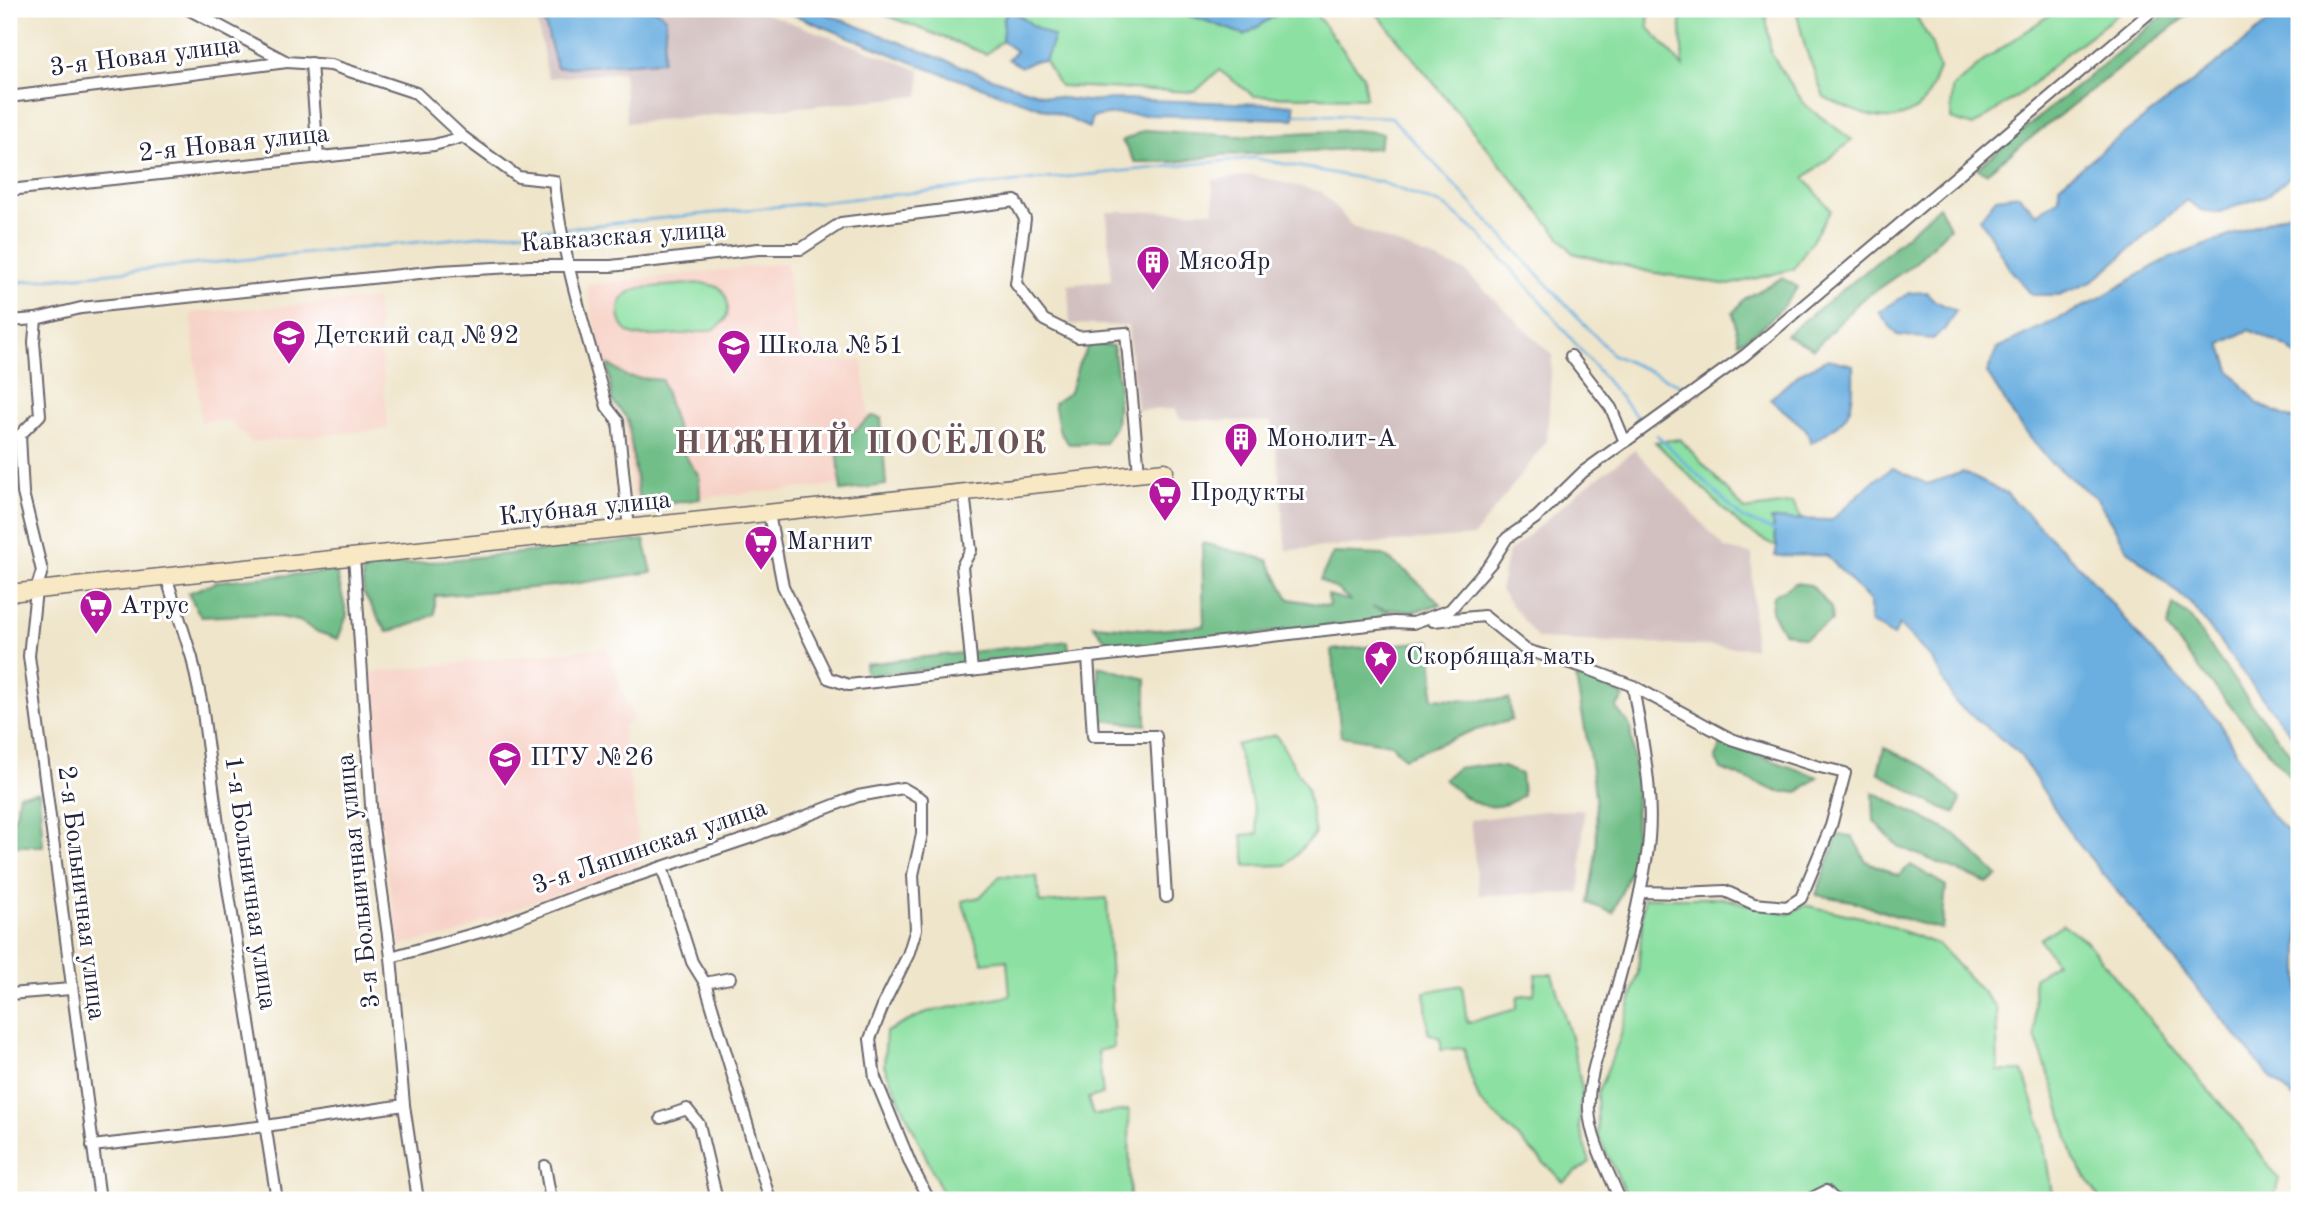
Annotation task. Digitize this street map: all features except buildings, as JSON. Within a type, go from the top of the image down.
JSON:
[{"type":"street","points":[[188,9],[288,62],[331,65],[416,93],[463,137],[518,177],[554,181],[568,267],[607,407],[618,421],[629,529]]},
{"type":"street","points":[[1413,624],[1450,610],[1491,563],[1507,538],[1537,517],[1583,472],[1745,355],[2154,9]]},
{"type":"street","name":"3-я Новая улица","points":[[9,97],[288,62]]},
{"type":"street","points":[[311,64],[318,158]]},
{"type":"street","name":"2-я Новая улица","points":[[9,190],[434,145],[463,137]]},
{"type":"street","name":"Кавказская улица","points":[[9,321],[36,319],[81,308],[439,271],[530,266],[611,266],[758,249],[801,249],[841,223],[1015,201],[1025,219],[1016,284],[1044,320],[1078,337],[1126,333],[1139,473]]},
{"type":"street","name":"2-я Больничная улица","points":[[36,319],[34,342],[40,415],[20,435],[23,493],[42,570],[36,590],[29,656],[100,1200]]},
{"type":"street","points":[[1571,356],[1611,408],[1625,442]]},
{"type":"street","name":"Клубная улица","points":[[9,593],[1165,471]]},
{"type":"street","points":[[964,493],[971,550],[962,566],[972,671]]},
{"type":"street","points":[[769,514],[783,586],[828,678],[849,685],[1394,622],[1413,624],[1484,616],[1526,650],[1633,685],[1731,739],[1845,773],[1831,826],[1801,898],[1787,907],[1754,904],[1726,891],[1640,892]]},
{"type":"street","name":"3-я Больничная улица","points":[[354,556],[372,820],[391,957],[404,1105],[418,1200]]},
{"type":"street","name":"1-я Больничная улица","points":[[166,576],[192,658],[202,705],[222,852],[277,1200]]},
{"type":"street","points":[[1088,657],[1093,736],[1156,736],[1167,897]]},
{"type":"street","points":[[1619,1200],[1593,1138],[1588,1108],[1592,1081],[1630,940],[1650,821],[1647,761],[1633,685]]},
{"type":"street","name":"3-я Ляпинская улица","points":[[391,957],[491,929],[752,837],[858,796],[903,788],[922,799],[922,834],[912,875],[916,929],[908,955],[870,1039],[875,1078],[911,1165],[929,1200]]},
{"type":"street","points":[[662,867],[692,962],[705,983],[770,1200]]},
{"type":"street","points":[[705,983],[730,978]]},
{"type":"street","points":[[9,994],[71,989]]},
{"type":"street","points":[[92,1146],[266,1126],[404,1105]]},
{"type":"street","points":[[661,1118],[687,1109],[699,1124],[717,1200]]},
{"type":"street","points":[[545,1166],[551,1200]]},
{"type":"street","points":[[1808,1200],[1826,1191],[1835,1200]]},
{"type":"shaded area","points":[[535,9],[754,9],[920,70],[919,96],[627,123],[623,72],[548,78]]},
{"type":"shaded area","points":[[1251,175],[1322,192],[1352,226],[1465,271],[1552,355],[1547,441],[1474,536],[1286,550],[1276,446],[1271,422],[1180,419],[1175,409],[1137,410],[1128,326],[1070,324],[1068,285],[1111,280],[1107,212],[1214,211],[1212,180]]},
{"type":"shaded area","name":"Школа №51","points":[[786,263],[798,340],[823,363],[862,360],[875,466],[860,483],[643,503],[633,494],[621,390],[607,390],[587,285]]},
{"type":"shaded area","name":"Детский сад №92","points":[[376,299],[388,429],[252,442],[228,420],[201,422],[191,313]]},
{"type":"shaded area","points":[[1635,450],[1726,549],[1752,554],[1754,648],[1538,639],[1500,590],[1508,553],[1578,492]]},
{"type":"shaded area","name":"ПТУ №26","points":[[607,647],[633,720],[622,727],[640,849],[636,867],[536,901],[455,935],[400,945],[386,867],[367,673]]},
{"type":"shaded area","points":[[1584,810],[1580,893],[1479,895],[1470,820],[1543,811]]},
{"type":"green space","points":[[870,9],[1010,9],[1004,18],[1002,41],[986,54]]},
{"type":"green space","points":[[1011,9],[1164,9],[1245,35],[1285,9],[1312,9],[1363,76],[1366,98],[1254,96],[1219,70],[1195,92],[1060,86],[1045,61],[1053,37]]},
{"type":"green space","points":[[1373,9],[1649,9],[1648,27],[1683,67],[1680,9],[1765,9],[1771,54],[1805,105],[1852,140],[1804,178],[1831,210],[1794,269],[1729,285],[1650,272],[1573,253]]},
{"type":"green space","points":[[1796,9],[1912,9],[1931,42],[1939,69],[1925,101],[1910,113],[1886,118],[1861,113],[1824,97],[1805,47]]},
{"type":"green space","points":[[2058,9],[2122,9],[2063,56],[2026,90],[1973,126],[1951,119],[1952,88],[1986,59]]},
{"type":"green space","points":[[2171,9],[2195,9],[1986,173],[1977,168]]},
{"type":"green space","points":[[1145,130],[1237,136],[1354,130],[1383,133],[1378,148],[1222,155],[1175,162],[1135,162],[1122,141]]},
{"type":"green space","points":[[1939,206],[1950,227],[1914,264],[1860,301],[1814,349],[1786,335],[1870,268]]},
{"type":"green space","points":[[1782,278],[1798,287],[1772,318],[1739,342],[1733,313],[1744,299]]},
{"type":"green space","points":[[702,283],[719,287],[728,303],[725,319],[716,328],[689,333],[640,336],[630,333],[622,325],[620,305],[623,298],[633,291],[640,288]]},
{"type":"green space","points":[[1090,343],[1113,346],[1119,385],[1116,425],[1105,443],[1069,444],[1060,433],[1054,403],[1070,392],[1079,363]]},
{"type":"green space","points":[[608,364],[628,377],[662,380],[685,456],[699,476],[700,499],[640,508],[628,420],[612,400]]},
{"type":"green space","points":[[872,416],[881,418],[886,485],[841,491],[836,433],[854,431]]},
{"type":"green space","points":[[1680,439],[1745,510],[1793,503],[1802,519],[1771,519],[1777,547],[1743,528],[1655,442]]},
{"type":"green space","points":[[644,540],[652,572],[566,585],[435,596],[435,614],[417,623],[387,632],[364,594],[362,569]]},
{"type":"green space","points":[[1202,543],[1268,560],[1289,599],[1329,606],[1328,595],[1351,601],[1320,580],[1333,553],[1383,555],[1407,572],[1441,604],[1412,612],[1372,607],[1411,618],[1113,649],[1093,625],[1156,630],[1204,626]]},
{"type":"green space","points":[[336,571],[347,615],[338,639],[299,621],[265,614],[201,617],[188,593],[220,581]]},
{"type":"green space","points":[[1795,583],[1811,585],[1831,608],[1832,621],[1804,638],[1783,632],[1771,611],[1773,596]]},
{"type":"green space","points":[[2173,605],[2188,615],[2243,693],[2299,765],[2299,790],[2167,628]]},
{"type":"green space","points":[[1068,641],[1069,653],[866,676],[865,664]]},
{"type":"green space","points":[[1431,641],[1434,678],[1432,698],[1509,699],[1512,720],[1469,732],[1404,758],[1391,744],[1341,736],[1332,650]]},
{"type":"green space","points":[[1098,666],[1146,679],[1146,725],[1101,720]]},
{"type":"green space","points":[[1576,678],[1595,679],[1624,697],[1616,708],[1630,726],[1636,781],[1635,859],[1613,913],[1588,903],[1595,863],[1596,807]]},
{"type":"green space","points":[[1276,735],[1307,788],[1315,834],[1287,865],[1246,866],[1242,835],[1258,834],[1255,813],[1236,745]]},
{"type":"green space","points":[[1722,742],[1818,777],[1798,792],[1779,792],[1721,769],[1715,758]]},
{"type":"green space","points":[[1884,748],[1926,767],[1960,799],[1956,813],[1935,805],[1878,772]]},
{"type":"green space","points":[[1481,765],[1503,767],[1521,774],[1523,795],[1501,806],[1481,805],[1462,795],[1444,779],[1457,768]]},
{"type":"green space","points":[[39,792],[43,846],[9,846],[9,824],[16,814],[19,794]]},
{"type":"green space","points":[[1873,792],[1955,834],[1998,876],[1987,883],[1897,846],[1874,821]]},
{"type":"green space","points":[[1838,835],[1852,836],[1866,861],[1898,876],[1911,865],[1946,886],[1942,929],[1852,901],[1816,895]]},
{"type":"green space","points":[[1000,876],[1037,877],[1040,903],[1107,898],[1114,1047],[1098,1051],[1103,1094],[1088,1098],[1093,1115],[1129,1110],[1130,1200],[946,1200],[884,1066],[886,1032],[927,1012],[1010,996],[1007,960],[983,963],[962,901],[980,897]]},
{"type":"green space","points":[[1644,898],[1722,898],[1789,914],[1804,905],[1875,920],[1939,945],[1996,1007],[1998,1071],[2023,1071],[2041,1127],[2053,1200],[1628,1200],[1598,1136],[1597,1095],[1620,1038],[1638,974]]},
{"type":"green space","points":[[2063,924],[2086,941],[2236,1121],[2279,1179],[2275,1195],[2263,1200],[2098,1200],[2074,1159],[2056,1095],[2035,1036],[2034,978],[2056,963],[2040,939]]},
{"type":"green space","points":[[1536,974],[1552,974],[1572,1041],[1582,1089],[1579,1127],[1590,1162],[1563,1182],[1480,1102],[1464,1048],[1441,1050],[1441,1038],[1428,1033],[1425,992],[1462,985],[1467,1023],[1516,1009],[1518,996],[1534,994]]},
{"type":"water","points":[[541,9],[657,10],[666,18],[663,61],[557,68]]},
{"type":"water","points":[[779,9],[814,9],[994,79],[1047,96],[1085,101],[1120,99],[1294,105],[1294,119],[1117,114],[1092,117],[1089,128],[1061,115],[929,69]]},
{"type":"water","points":[[1010,9],[1054,37],[1045,61],[1034,61],[1022,67],[1008,59],[1016,51],[1002,41],[1004,18]]},
{"type":"water","points":[[1164,9],[1285,9],[1245,35]]},
{"type":"water","points":[[2283,9],[2299,9],[2299,132],[2292,139],[2299,150],[2291,176],[2267,195],[2217,213],[2201,210],[2187,200],[2092,282],[2059,295],[2032,295],[2009,268],[1980,218],[1996,198],[2019,195],[2036,214],[2059,199],[2059,186],[2086,163],[2228,55]]},
{"type":"water","points":[[2299,206],[2299,358],[2289,348],[2249,330],[2221,344],[2230,370],[2258,404],[2299,422],[2299,744],[2193,606],[2128,550],[2097,499],[2051,463],[2018,423],[1987,373],[1997,348],[2089,304],[2163,261],[2287,214]]},
{"type":"water","points":[[1926,292],[1935,301],[1956,311],[1944,330],[1932,339],[1897,335],[1879,312],[1909,293]]},
{"type":"water","points":[[1828,359],[1853,365],[1851,404],[1843,420],[1811,443],[1806,429],[1770,399],[1800,373]]},
{"type":"water","points":[[1893,468],[1927,484],[1963,472],[2007,494],[2088,575],[2143,641],[2219,721],[2269,813],[2299,842],[2299,1103],[2267,1073],[2072,836],[2019,753],[1955,702],[1932,659],[1899,625],[1894,636],[1870,622],[1870,601],[1826,555],[1775,556],[1777,547],[1771,519],[1832,520],[1871,483]]},
{"type":"waterway","points":[[1292,114],[1391,117],[1613,355],[1681,385]]},
{"type":"waterway","points":[[566,228],[1253,158],[1380,182],[1445,206],[1478,233],[1528,287],[1643,421]]},
{"type":"waterway","points":[[9,283],[559,228]]},
{"type":"waterway","points":[[1657,435],[1742,518],[1774,531]]},
{"type":"place","name":"МясоЯр","points":[[1153,292]]},
{"type":"place","name":"Детский сад №92","points":[[289,366]]},
{"type":"place","name":"Школа №51","points":[[734,376]]},
{"type":"place","name":"Монолит-А","points":[[1241,469]]},
{"type":"place","name":"Продукты","points":[[1165,523]]},
{"type":"place","name":"Магнит","points":[[761,572]]},
{"type":"place","name":"Атрус","points":[[96,636]]},
{"type":"place","name":"Скорбящая мать","points":[[1381,687]]},
{"type":"place","name":"ПТУ №26","points":[[505,788]]},
{"type":"district","name":"НИЖНИЙ ПОСЁЛОК","points":[[861,444]]}]
